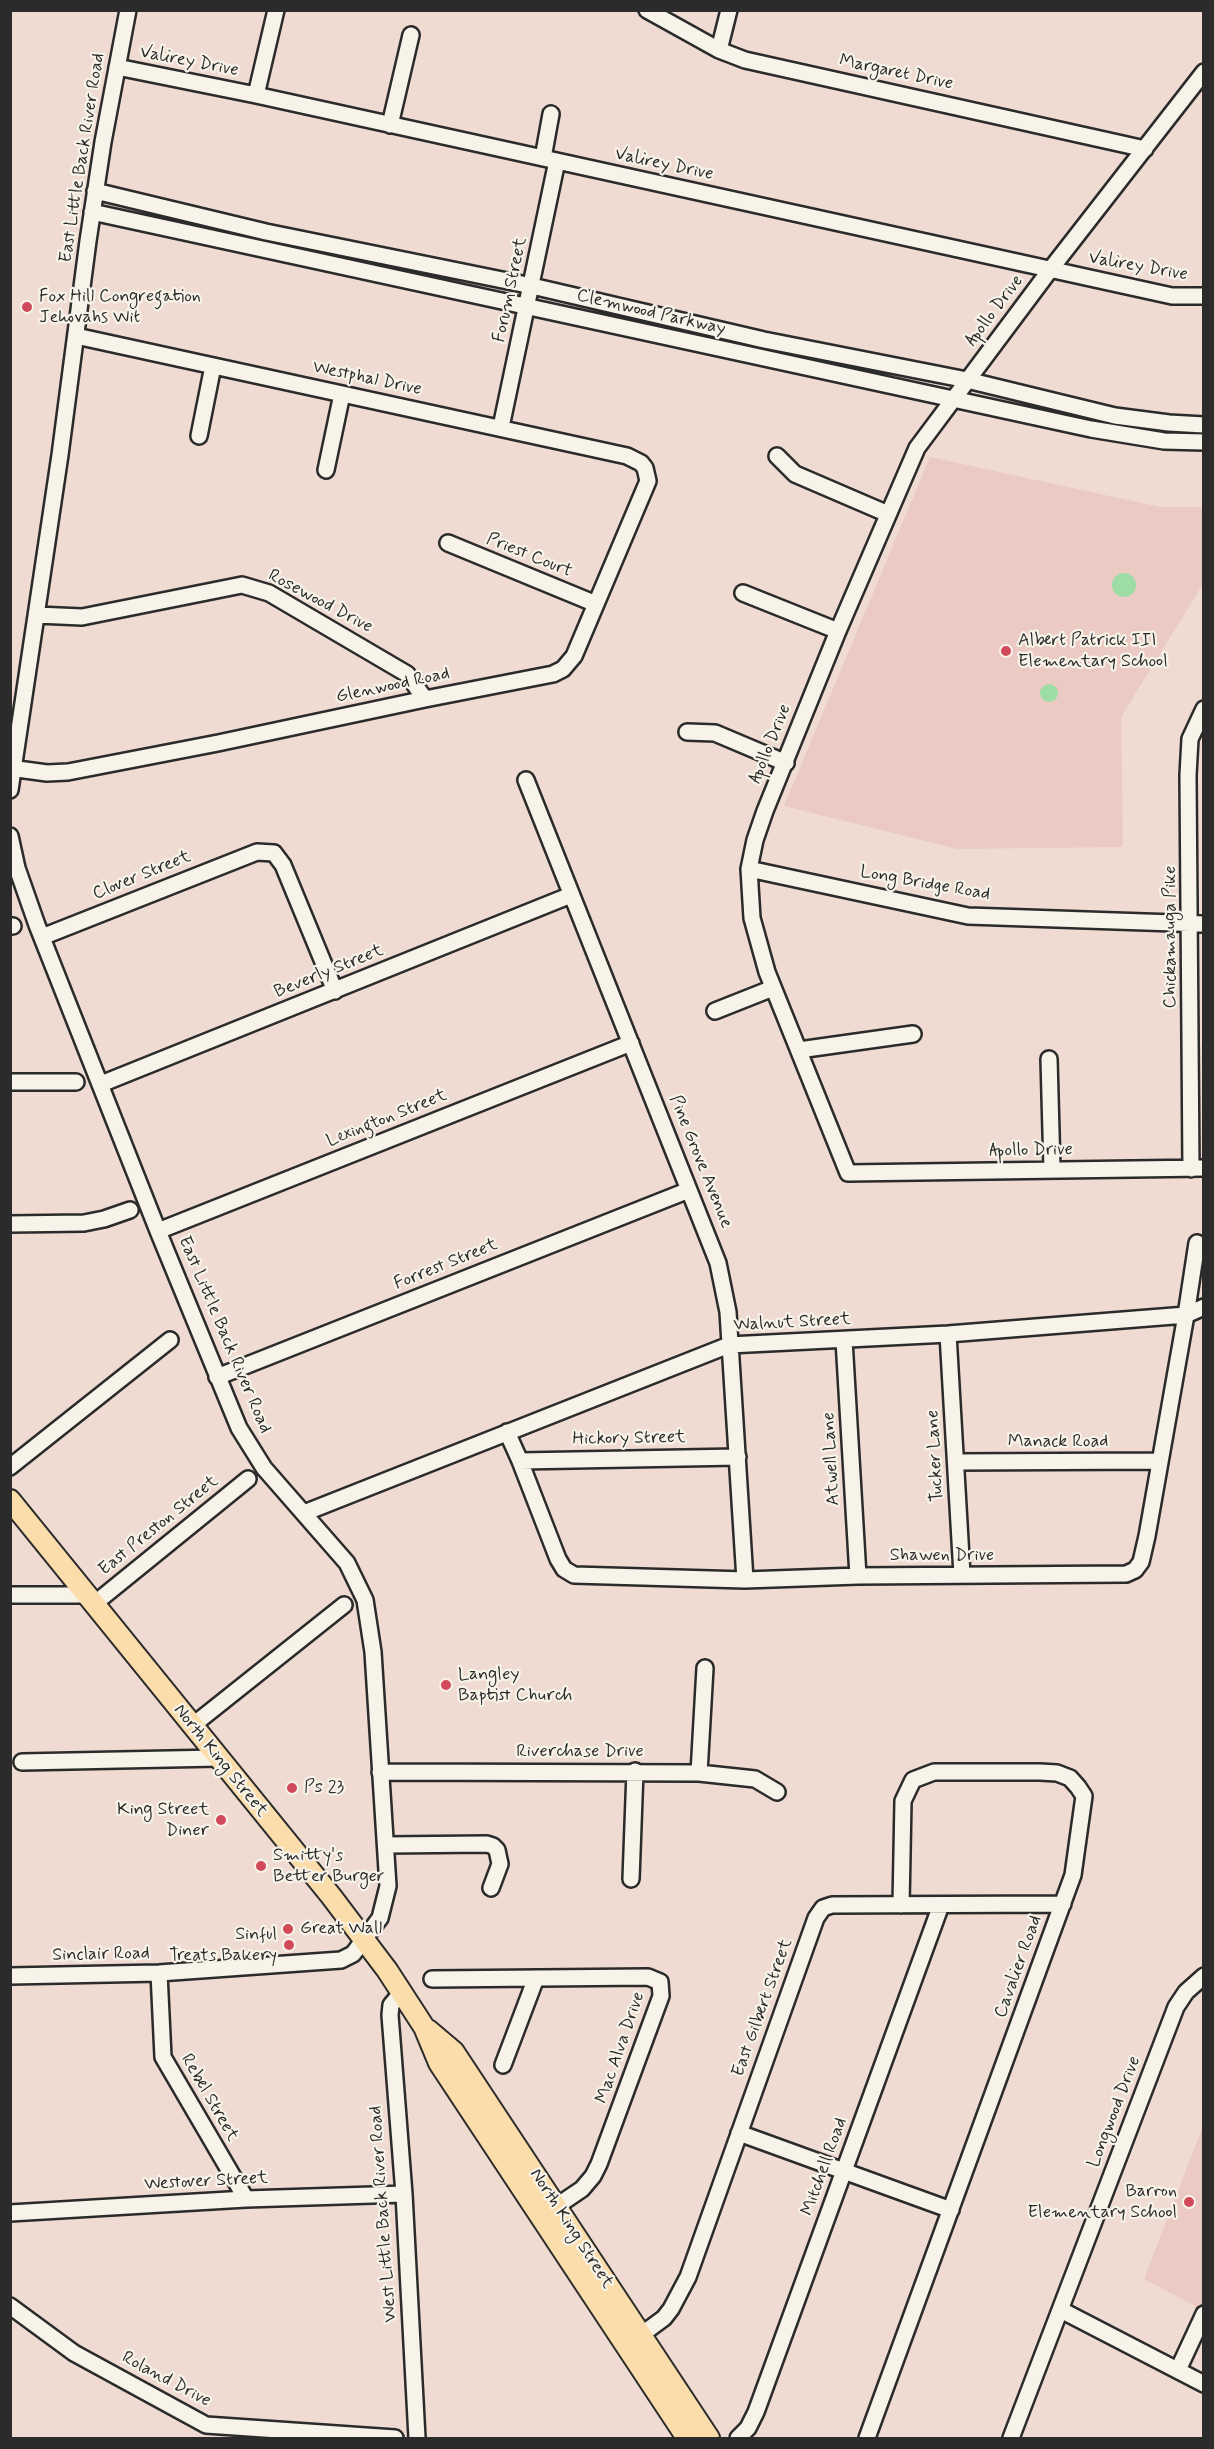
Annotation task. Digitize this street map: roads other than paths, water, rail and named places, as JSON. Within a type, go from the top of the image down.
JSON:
[{"type":"main road","name":"North King Street","points":[[10,1500],[365,1940],[424,2027],[439,2063],[641,2335],[710,2439]]},
{"type":"main road","name":"North King Street","points":[[549,2212],[687,2439]]},
{"type":"street","name":"East Little Back River Road","points":[[37,615],[95,191],[128,10]]},
{"type":"street","points":[[255,95],[276,10]]},
{"type":"street","name":"Margaret Drive","points":[[647,10],[718,50],[745,60],[1145,149]]},
{"type":"street","points":[[718,50],[729,10]]},
{"type":"street","points":[[390,125],[411,34]]},
{"type":"street","name":"Valirey Drive","points":[[117,67],[255,95],[1172,296],[1203,296]]},
{"type":"street","name":"Apollo Drive","points":[[1197,1169],[848,1173],[773,988],[752,918],[749,869],[755,840],[765,811],[838,631],[917,448],[1050,270],[1203,72]]},
{"type":"street","name":"Forum Street","points":[[501,427],[532,286],[550,160],[551,114]]},
{"type":"street","name":"Clemwood Parkway","points":[[95,191],[266,232],[532,286],[764,340],[967,380],[1115,416],[1203,425]]},
{"type":"street","name":"Clemwood Parkway","points":[[92,212],[1125,435],[1164,441],[1203,442]]},
{"type":"street","name":"Westphal Drive","points":[[76,336],[627,456],[638,460],[645,468]]},
{"type":"street","points":[[199,436],[213,366]]},
{"type":"street","points":[[326,470],[342,394]]},
{"type":"street","points":[[777,456],[795,474],[888,514]]},
{"type":"street","name":"Glenwood Road","points":[[12,768],[47,774],[68,772],[553,674],[563,669],[574,656],[645,490],[648,481],[645,468]]},
{"type":"street","name":"Priest Court","points":[[448,543],[596,604]]},
{"type":"street","name":"Rosewood Drive","points":[[37,615],[82,616],[242,585],[269,593],[407,674],[425,699]]},
{"type":"street","points":[[744,593],[838,631]]},
{"type":"street","points":[[10,790],[37,615]]},
{"type":"street","name":"Chickamauga Pike","points":[[1197,1169],[1197,924],[1188,775],[1190,739],[1203,709]]},
{"type":"street","points":[[687,732],[715,733],[786,763]]},
{"type":"street","name":"Pine Grove Avenue","points":[[526,780],[718,1263],[726,1296],[745,1580]]},
{"type":"street","name":"East Little Back River Road","points":[[10,836],[17,868],[42,937],[158,1231],[240,1428],[264,1468],[347,1563],[365,1600],[373,1652],[386,1845],[387,1896],[380,1918],[365,1940]]},
{"type":"street","name":"Clover Street","points":[[42,937],[257,852],[274,853],[283,865],[335,991]]},
{"type":"street","name":"Long Bridge Road","points":[[749,869],[968,916],[1197,924]]},
{"type":"street","name":"Beverly Street","points":[[101,1084],[571,895]]},
{"type":"street","points":[[715,1011],[773,988]]},
{"type":"street","points":[[799,1050],[913,1034]]},
{"type":"street","name":"Lexington Street","points":[[158,1231],[631,1042]]},
{"type":"street","points":[[1049,1059],[1052,1169]]},
{"type":"street","points":[[10,1083],[76,1082]]},
{"type":"street","name":"Forrest Street","points":[[217,1377],[689,1190]]},
{"type":"street","points":[[10,1224],[84,1223],[130,1210]]},
{"type":"street","name":"Shawen Drive","points":[[507,1432],[558,1558],[564,1569],[574,1575],[745,1580],[858,1576],[1126,1574],[1134,1570],[1141,1562],[1147,1536],[1197,1243]]},
{"type":"street","name":"Walnut Street","points":[[304,1513],[729,1345],[948,1334],[1186,1315],[1203,1307]]},
{"type":"street","name":"Tucker Lane","points":[[948,1334],[962,1575]]},
{"type":"street","points":[[10,1467],[170,1340]]},
{"type":"street","name":"Atwell Lane","points":[[844,1340],[858,1576]]},
{"type":"street","name":"Hickory Street","points":[[520,1461],[738,1457]]},
{"type":"street","name":"Manack Road","points":[[956,1462],[1160,1461]]},
{"type":"street","name":"East Preston Street","points":[[90,1599],[248,1479]]},
{"type":"street","points":[[10,1595],[90,1599]]},
{"type":"street","points":[[192,1726],[344,1605]]},
{"type":"street","points":[[699,1773],[705,1668]]},
{"type":"street","points":[[22,1762],[218,1758]]},
{"type":"street","points":[[631,1879],[635,1771]]},
{"type":"street","name":"Riverchase Drive","points":[[380,1772],[699,1773],[755,1779],[777,1792]]},
{"type":"street","name":"Cavalier Road","points":[[867,2439],[1073,1875],[1084,1796],[1070,1778],[1057,1773],[934,1772],[913,1780],[903,1801],[901,1905]]},
{"type":"street","points":[[386,1845],[487,1844],[493,1846],[497,1850],[500,1864],[491,1888]]},
{"type":"street","name":"East Gilbert Street","points":[[641,2335],[664,2318],[688,2277],[816,1918],[823,1908],[832,1905],[1063,1904]]},
{"type":"street","name":"Mitchell Road","points":[[738,2439],[748,2428],[756,2412],[941,1905]]},
{"type":"street","name":"Sinclair Road","points":[[10,1976],[159,1973],[341,1960],[353,1954],[365,1940]]},
{"type":"street","name":"Rebel Street","points":[[159,1973],[163,2057],[246,2199]]},
{"type":"street","name":"Longwood Drive","points":[[1011,2439],[1176,2007],[1186,1992],[1203,1976]]},
{"type":"street","name":"Mac Alva Drive","points":[[432,1979],[648,1977],[660,1982],[661,1996],[599,2164],[588,2182],[549,2212]]},
{"type":"street","points":[[503,2065],[537,1978]]},
{"type":"street","name":"West Little Back River Road","points":[[402,1992],[391,2005],[390,2015],[404,2194],[417,2439]]},
{"type":"street","points":[[739,2133],[951,2210]]},
{"type":"street","name":"Westover Street","points":[[10,2213],[246,2199],[404,2194]]},
{"type":"street","name":"Roland Drive","points":[[10,2306],[74,2353],[206,2425],[395,2439]]},
{"type":"street","points":[[1061,2310],[1203,2384]]},
{"type":"street","points":[[1178,2370],[1203,2314]]},
{"type":"place","name":"Fox Hill Congregation Jehovahs Wit","points":[[27,307]]},
{"type":"place","name":"Albert Patrick III Elementary School","points":[[1006,651]]},
{"type":"place","name":"Langley Baptist Church","points":[[446,1685]]},
{"type":"place","name":"Ps 23","points":[[292,1788]]},
{"type":"place","name":"King Street Diner","points":[[221,1820]]},
{"type":"place","name":"Smitty's Better Burger","points":[[261,1866]]},
{"type":"place","name":"Great Wall","points":[[288,1929]]},
{"type":"place","name":"Sinful Treats Bakery","points":[[289,1945]]},
{"type":"place","name":"Barron Elementary School","points":[[1189,2202]]}]
